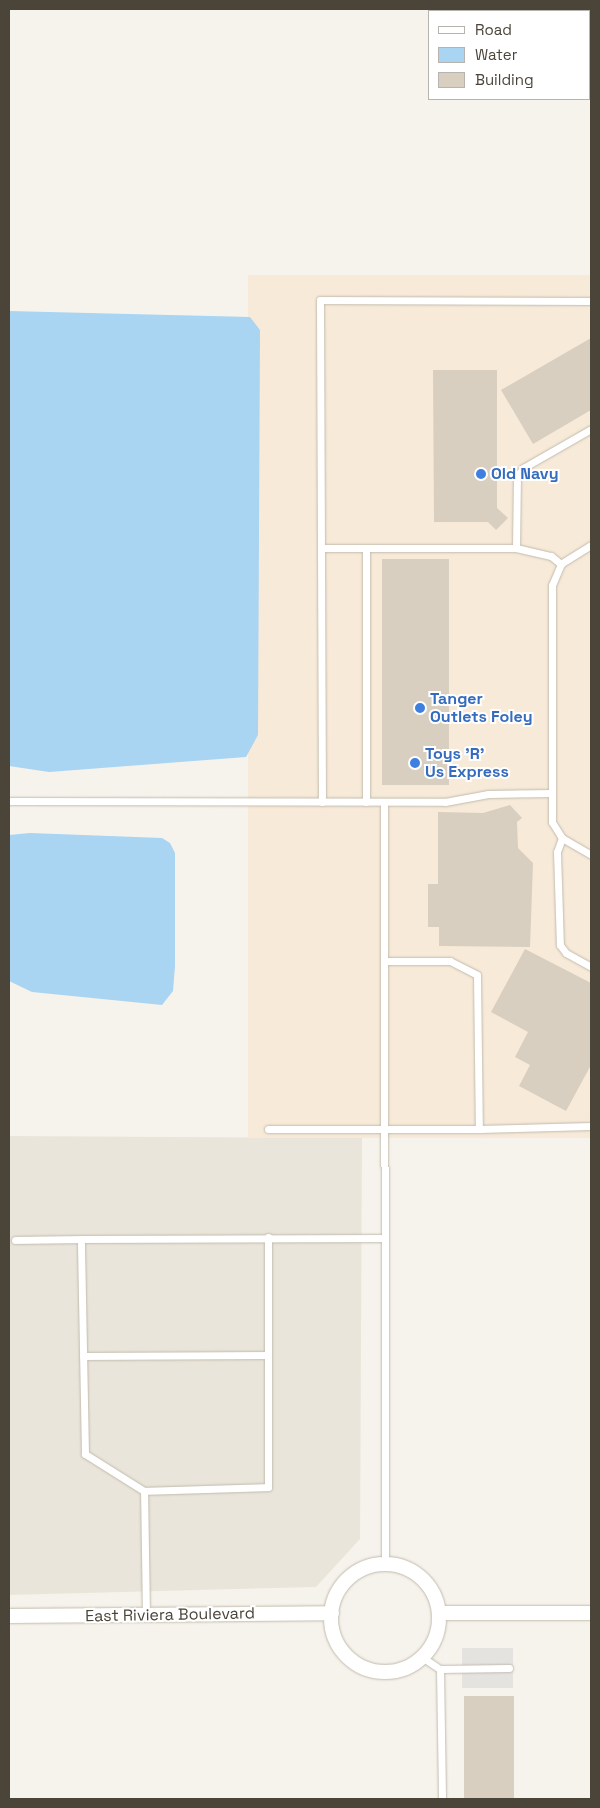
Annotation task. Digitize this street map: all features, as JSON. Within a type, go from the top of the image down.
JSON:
[{"type":"street","points":[[385,1564],[419,1576],[432,1590],[439,1613],[437,1634],[422,1657],[397,1671],[365,1668],[339,1646],[332,1613],[346,1581],[361,1570],[385,1564]]},
{"type":"street","name":"East Riviera Boulevard","points":[[9,1616],[332,1613]]},
{"type":"street","points":[[439,1613],[591,1613]]},
{"type":"lane","points":[[322,802],[320,300],[591,301]]},
{"type":"lane","points":[[516,548],[517,476],[523,468],[591,429]]},
{"type":"lane","points":[[591,545],[561,564],[552,585],[552,822],[562,838],[591,855]]},
{"type":"lane","points":[[321,548],[516,548],[551,556],[561,564]]},
{"type":"lane","points":[[366,548],[366,802]]},
{"type":"lane","points":[[9,801],[384,802],[552,792]]},
{"type":"lane","points":[[384,802],[385,1564]]},
{"type":"lane","points":[[562,838],[558,852],[560,945],[566,953],[591,967]]},
{"type":"lane","points":[[384,960],[450,960],[477,975],[479,1128]]},
{"type":"lane","points":[[268,1128],[384,1130],[591,1126]]},
{"type":"lane","points":[[81,1239],[85,1454],[144,1491],[268,1487],[268,1238]]},
{"type":"lane","points":[[15,1240],[384,1238]]},
{"type":"lane","points":[[83,1356],[267,1355]]},
{"type":"lane","points":[[144,1491],[146,1615]]},
{"type":"lane","points":[[422,1657],[440,1669],[509,1668]]},
{"type":"lane","points":[[440,1669],[442,1799]]},
{"type":"shaded area","name":"Tanger Outlets Foley","points":[[248,275],[591,275],[591,1138],[248,1138]]},
{"type":"shaded area","points":[[9,1136],[362,1138],[360,1539],[316,1587],[9,1595]]},
{"type":"shaded area","points":[[462,1648],[513,1648],[513,1688],[462,1688]]},
{"type":"water","points":[[9,311],[250,317],[260,330],[258,735],[246,757],[49,772],[9,766]]},
{"type":"water","points":[[30,833],[162,838],[170,843],[175,853],[175,966],[173,991],[162,1005],[32,992],[9,981],[9,835]]},
{"type":"building","points":[[591,338],[591,410],[533,444],[501,390]]},
{"type":"building","points":[[433,370],[497,370],[497,508],[508,518],[496,530],[488,522],[434,522]]},
{"type":"building","points":[[382,559],[449,559],[449,785],[382,785]]},
{"type":"building","points":[[510,805],[522,818],[517,822],[518,848],[533,863],[530,947],[439,946],[439,927],[428,927],[428,884],[438,884],[438,812],[483,813]]},
{"type":"building","points":[[525,949],[591,983],[591,1065],[566,1111],[519,1086],[530,1065],[515,1057],[528,1032],[491,1012]]},
{"type":"building","points":[[464,1696],[514,1696],[514,1799],[464,1799]]},
{"type":"place","name":"Old Navy","points":[[481,474]]},
{"type":"place","name":"Tanger Outlets Foley","points":[[420,708]]},
{"type":"place","name":"Toys 'R' Us Express","points":[[415,763]]}]
